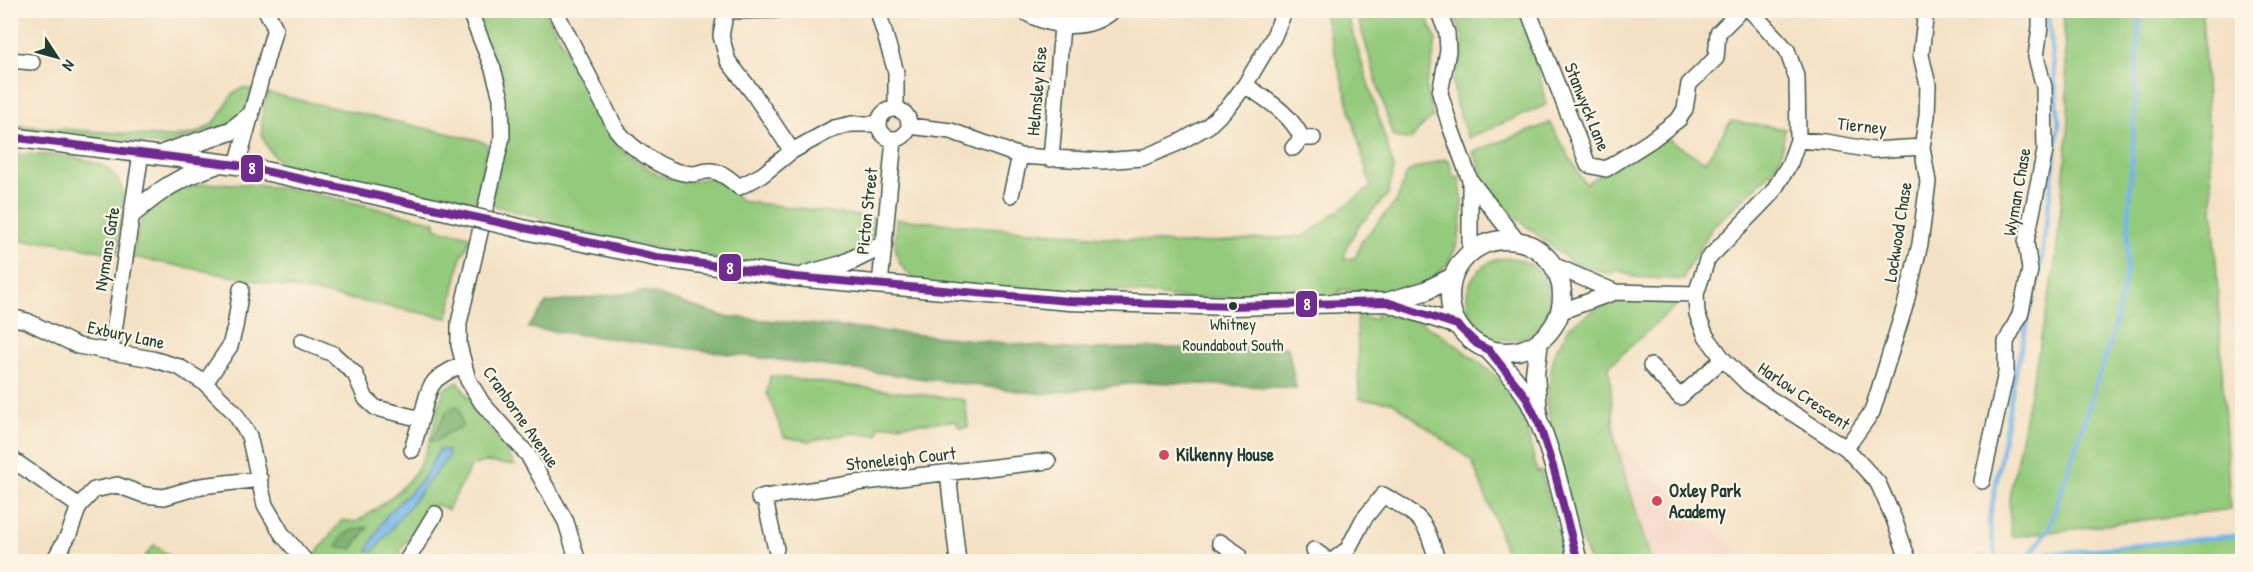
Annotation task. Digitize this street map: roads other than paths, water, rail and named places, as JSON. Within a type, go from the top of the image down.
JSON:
[{"type":"street","points":[[228,164],[250,116],[275,28],[266,10]]},
{"type":"street","name":"Cranborne Avenue","points":[[469,10],[493,69],[501,98],[502,137],[459,323],[459,345],[468,380],[482,402],[528,456],[566,522],[578,561]]},
{"type":"street","points":[[555,10],[616,129],[625,140],[661,165],[692,174],[712,170],[728,177],[739,187],[762,176],[792,151],[834,128],[852,124],[879,124]]},
{"type":"street","points":[[777,10],[725,11],[721,36],[728,61],[753,93],[792,151]]},
{"type":"street","points":[[880,10],[880,18],[896,72],[896,109]]},
{"type":"street","points":[[1022,10],[1040,21],[1062,26],[1086,24],[1113,10]]},
{"type":"street","points":[[909,126],[951,131],[1020,156],[1102,161],[1142,158],[1179,143],[1208,126],[1230,105],[1245,85],[1273,38],[1285,10]]},
{"type":"street","points":[[1438,10],[1447,33],[1448,51],[1440,93],[1450,126],[1468,175],[1518,241]]},
{"type":"street","name":"Stanwyck Lane","points":[[1528,10],[1588,165],[1606,169],[1679,119],[1685,109],[1689,84],[1716,58],[1718,33],[1741,10]]},
{"type":"street","name":"Harlow Crescent","points":[[1750,10],[1787,50],[1797,80],[1798,140],[1790,163],[1772,193],[1707,260],[1696,294],[1697,314],[1706,336],[1749,385],[1846,448],[1878,483],[1909,561]]},
{"type":"street","name":"Lockwood Chase","points":[[1846,448],[1872,412],[1905,306],[1920,244],[1928,182],[1922,147],[1927,116],[1928,85],[1921,56],[1926,10]]},
{"type":"street","name":"Wyman Chase","points":[[1982,481],[2006,373],[2006,342],[2020,315],[2030,270],[2026,242],[2045,151],[2044,87],[2036,57],[2040,10]]},
{"type":"street","name":"Helmsley Rise","points":[[1051,159],[1062,26]]},
{"type":"street","points":[[10,60],[32,62]]},
{"type":"street","points":[[1245,85],[1285,113],[1296,126],[1303,141]]},
{"type":"street","points":[[896,109],[907,117],[909,126],[902,137],[894,140],[881,133],[879,124],[882,114],[896,109]]},
{"type":"street","points":[[147,154],[231,131],[250,116]]},
{"type":"street","points":[[10,137],[228,164],[661,258],[795,277],[1069,301],[1231,306],[1387,302],[1425,291],[1453,277]]},
{"type":"street","name":"Picton Street","points":[[880,285],[894,140]]},
{"type":"street","name":"Tierney","points":[[1798,140],[1872,150],[1922,147]]},
{"type":"street","name":"Nymans Gate","points":[[111,351],[133,213],[147,154]]},
{"type":"street","points":[[1011,195],[1020,156]]},
{"type":"street","points":[[133,213],[163,188],[183,176],[228,164]]},
{"type":"street","points":[[1468,175],[1470,252]]},
{"type":"street","points":[[1501,240],[1518,241],[1543,254],[1553,265],[1560,280],[1562,296],[1559,312],[1551,328],[1539,341],[1524,349],[1507,352],[1490,350],[1466,336],[1457,325],[1451,309],[1450,293],[1453,277],[1460,263],[1470,252],[1485,244],[1501,240]]},
{"type":"street","points":[[795,277],[842,265],[883,245]]},
{"type":"street","points":[[1553,265],[1615,292]]},
{"type":"street","points":[[205,383],[230,346],[241,289]]},
{"type":"street","points":[[1559,312],[1615,292],[1696,294]]},
{"type":"street","points":[[1387,302],[1457,325]]},
{"type":"street","name":"Exbury Lane","points":[[10,317],[27,321],[78,346],[152,359],[179,368],[205,383],[234,412],[249,436],[265,505],[282,534],[303,560]]},
{"type":"street","points":[[302,341],[333,354],[355,374],[366,399],[376,408],[421,419]]},
{"type":"street","points":[[1539,341],[1534,374],[1539,424]]},
{"type":"street","points":[[1490,350],[1526,397],[1539,424],[1554,470],[1578,561]]},
{"type":"street","points":[[1652,366],[1680,397],[1723,358]]},
{"type":"street","points":[[412,450],[430,387],[437,376],[463,364]]},
{"type":"street","points":[[10,458],[79,506]]},
{"type":"street","name":"Stoneleigh Court","points":[[776,549],[762,497],[856,483],[1048,461]]},
{"type":"street","points":[[948,474],[958,561]]},
{"type":"street","points":[[53,561],[69,534],[79,506],[94,490],[117,485],[144,495],[164,497],[201,486],[260,479]]},
{"type":"street","points":[[1314,550],[1330,561],[1348,549],[1363,520],[1383,495],[1407,509],[1426,528],[1438,561]]},
{"type":"street","points":[[406,561],[435,514]]},
{"type":"street","points":[[1220,542],[1238,554],[1237,561]]},
{"type":"water","points":[[439,450],[447,450],[449,456],[373,552],[367,551],[385,517],[423,479]]},
{"type":"waterway","points":[[1997,562],[1989,523],[2016,370],[2041,264],[2059,123],[2048,10]]},
{"type":"waterway","points":[[2031,554],[2049,528],[2115,327],[2126,273],[2140,10]]},
{"type":"waterway","points":[[1997,559],[2242,535]]},
{"type":"place","name":"Whitney Roundabout South","points":[[1233,306]]},
{"type":"place","name":"Kilkenny House","points":[[1164,455]]},
{"type":"place","name":"Oxley Park Academy","points":[[1657,501]]}]
